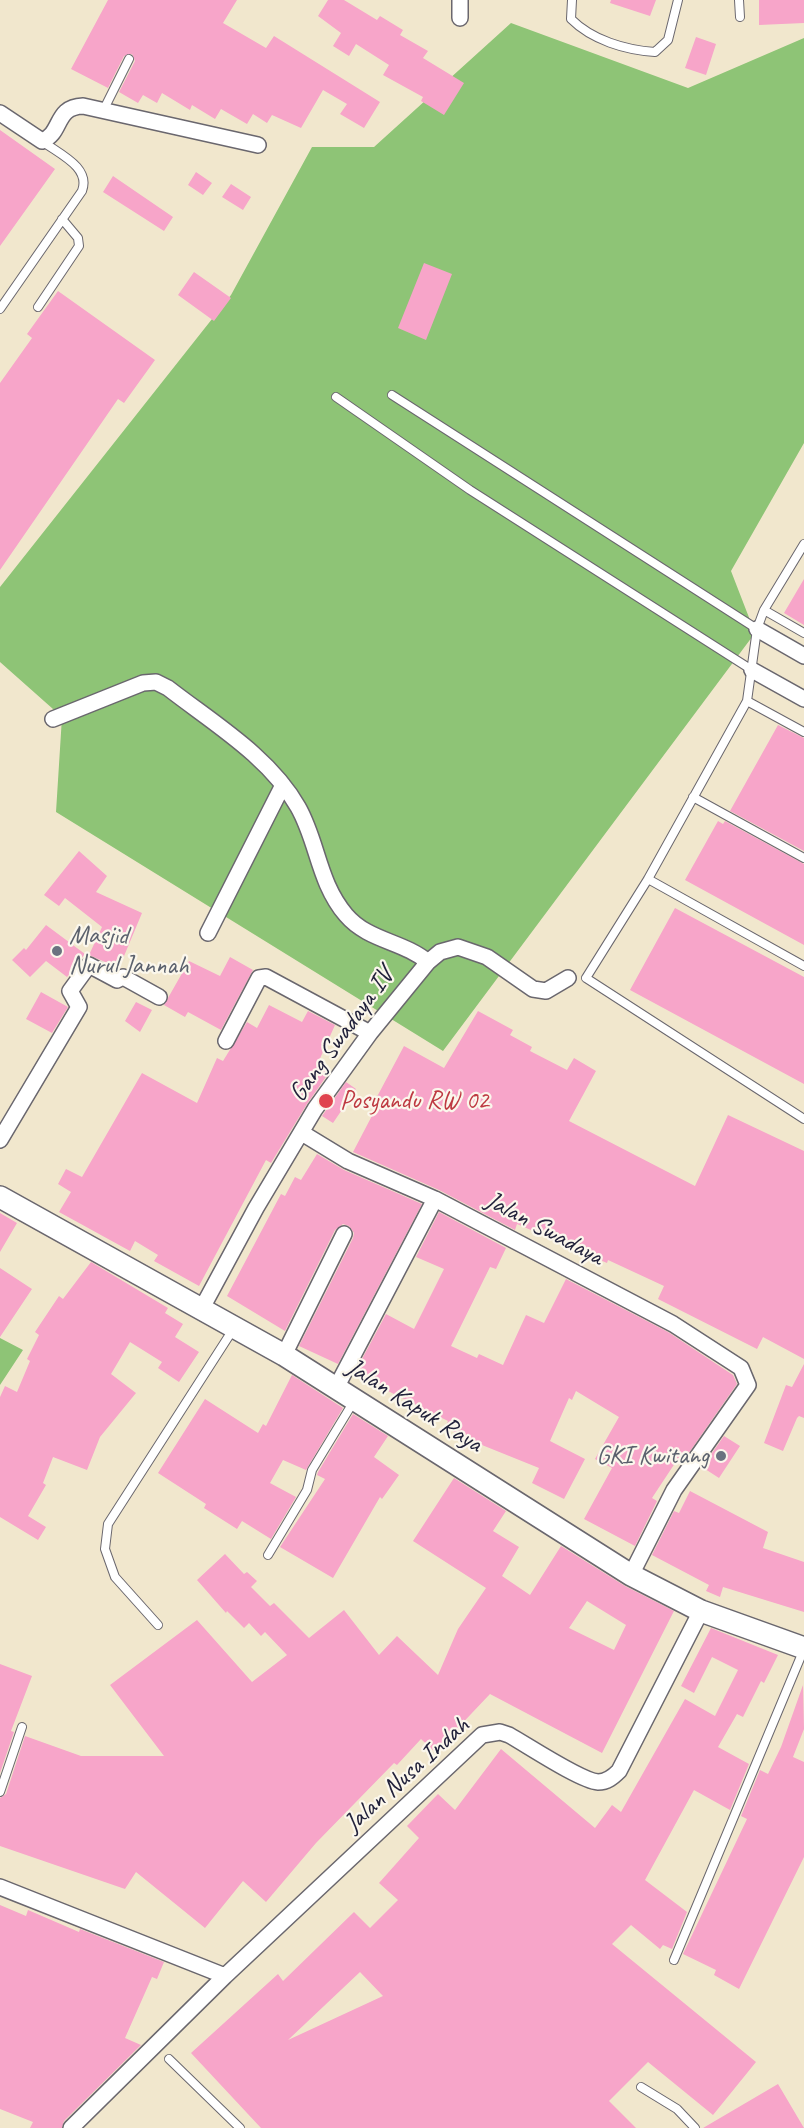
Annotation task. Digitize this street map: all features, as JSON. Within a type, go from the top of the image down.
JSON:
[{"type":"main road","name":"Jalan Kapuk Raya","points":[[0,1197],[284,1355],[631,1575],[701,1611],[804,1648]]},
{"type":"street","points":[[460,0],[460,18]]},
{"type":"street","points":[[0,113],[42,141],[51,135],[65,112],[73,106],[258,145]]},
{"type":"street","points":[[757,630],[804,656]]},
{"type":"street","points":[[752,670],[804,699]]},
{"type":"street","points":[[53,719],[143,683],[156,682],[168,688],[277,777],[299,809],[322,877],[346,915],[370,935],[415,950],[428,962]]},
{"type":"street","points":[[208,933],[283,785]]},
{"type":"street","name":"Gang Swadaya IV","points":[[202,1308],[256,1208],[315,1108],[370,1033],[428,962],[440,952],[458,947],[487,957],[533,989],[546,991],[568,978]]},
{"type":"street","points":[[0,1140],[80,1007],[70,991],[89,965],[117,980],[123,977],[159,997]]},
{"type":"street","points":[[226,1041],[259,978],[266,977],[370,1033]]},
{"type":"street","name":"Jalan Swadaya","points":[[302,1133],[348,1161],[435,1199],[683,1330],[741,1368],[748,1385],[674,1490],[631,1575]]},
{"type":"street","points":[[336,1388],[435,1199]]},
{"type":"street","points":[[284,1355],[344,1234]]},
{"type":"street","name":"Jalan Nusa Indah","points":[[71,2128],[225,1976],[482,1735],[490,1732],[509,1735],[590,1779],[606,1781],[613,1777],[619,1771],[701,1611]]},
{"type":"street","points":[[0,1887],[225,1976]]},
{"type":"lane","points":[[572,0],[571,19],[582,30],[616,44],[655,52],[668,40],[678,0]]},
{"type":"lane","points":[[739,0],[741,17]]},
{"type":"lane","points":[[103,111],[129,59]]},
{"type":"lane","points":[[0,309],[82,191],[85,182],[81,170],[42,141]]},
{"type":"lane","points":[[38,307],[79,246],[78,238],[62,219]]},
{"type":"lane","points":[[392,395],[757,630]]},
{"type":"lane","points":[[336,397],[470,490],[752,670]]},
{"type":"lane","points":[[586,978],[648,879],[747,701],[757,630],[764,610],[804,544]]},
{"type":"lane","points":[[764,610],[804,633]]},
{"type":"lane","points":[[747,701],[804,732]]},
{"type":"lane","points":[[693,797],[804,858]]},
{"type":"lane","points":[[648,879],[804,966]]},
{"type":"lane","points":[[568,978],[586,978],[804,1119]]},
{"type":"lane","points":[[158,1625],[115,1577],[105,1550],[108,1524],[234,1326]]},
{"type":"lane","points":[[268,1556],[307,1490],[312,1470],[355,1399]]},
{"type":"lane","points":[[674,1960],[804,1648]]},
{"type":"lane","points":[[0,1792],[22,1727]]},
{"type":"lane","points":[[170,2059],[240,2128]]},
{"type":"lane","points":[[641,2086],[676,2109],[695,2128]]},
{"type":"green space","points":[[511,23],[688,88],[804,38],[804,443],[731,571],[755,633],[443,1051],[56,812],[62,717],[0,662],[0,587],[231,295],[312,147],[374,147]]},
{"type":"green space","points":[[0,1338],[23,1350],[0,1385]]},
{"type":"building","points":[[108,0],[237,0],[223,23],[266,48],[274,36],[380,102],[364,128],[340,114],[347,104],[323,90],[301,128],[272,115],[267,123],[253,114],[247,124],[221,109],[215,119],[192,105],[190,110],[162,93],[157,103],[143,95],[138,103],[119,92],[135,61],[132,54],[124,56],[108,88],[71,69]]},
{"type":"building","points":[[328,0],[344,0],[377,20],[380,16],[403,30],[400,35],[428,51],[423,58],[464,83],[444,115],[421,101],[423,97],[383,75],[389,65],[356,44],[349,56],[333,46],[341,33],[318,16]]},
{"type":"building","points":[[611,0],[656,0],[650,16],[610,3]]},
{"type":"building","points":[[759,0],[804,0],[804,23],[759,25]]},
{"type":"building","points":[[696,37],[716,44],[706,75],[685,68]]},
{"type":"building","points":[[0,130],[55,169],[0,246]]},
{"type":"building","points":[[196,172],[212,183],[203,195],[188,185]]},
{"type":"building","points":[[113,176],[173,217],[164,231],[103,192]]},
{"type":"building","points":[[231,184],[251,197],[243,210],[222,197]]},
{"type":"building","points":[[424,263],[452,274],[426,340],[398,328]]},
{"type":"building","points":[[194,272],[231,298],[214,321],[178,295]]},
{"type":"building","points":[[58,291],[155,360],[124,403],[118,399],[0,570],[0,383],[32,338],[27,334]]},
{"type":"building","points":[[804,579],[804,625],[784,613]]},
{"type":"building","points":[[778,725],[804,738],[804,851],[730,811]]},
{"type":"building","points":[[718,821],[723,824],[725,821],[804,864],[804,945],[685,880]]},
{"type":"building","points":[[79,851],[107,876],[96,892],[142,913],[119,968],[89,955],[102,927],[65,898],[59,906],[44,895]]},
{"type":"building","points":[[675,908],[804,977],[804,1084],[630,990]]},
{"type":"building","name":"Masjid Nurul Jannah","points":[[46,925],[85,954],[67,977],[46,961],[30,977],[12,960],[24,948],[26,950]]},
{"type":"building","points":[[230,957],[253,970],[221,1030],[188,1012],[185,1017],[164,1005],[189,961],[220,976]]},
{"type":"building","points":[[41,992],[68,1007],[52,1033],[26,1019]]},
{"type":"building","points":[[136,1002],[152,1010],[140,1032],[125,1021]]},
{"type":"building","points":[[269,1005],[302,1022],[308,1011],[335,1025],[318,1063],[330,1071],[271,1163],[266,1160],[199,1286],[154,1261],[158,1255],[135,1241],[130,1251],[59,1212],[71,1192],[58,1184],[66,1169],[82,1177],[142,1073],[197,1103],[217,1058],[223,1061],[247,1022],[257,1028]]},
{"type":"building","points":[[478,1011],[513,1030],[510,1035],[532,1047],[530,1051],[567,1070],[574,1058],[596,1071],[569,1121],[695,1186],[728,1115],[804,1151],[804,1359],[763,1337],[757,1349],[658,1299],[664,1286],[608,1260],[607,1263],[517,1224],[515,1230],[439,1190],[353,1152],[375,1110],[371,1108],[404,1046],[444,1068]]},
{"type":"building","points":[[346,1082],[356,1089],[333,1123],[322,1116]]},
{"type":"building","points":[[317,1154],[344,1170],[422,1204],[338,1364],[299,1346],[353,1238],[354,1233],[349,1226],[343,1224],[335,1230],[285,1331],[227,1296],[281,1194],[285,1196],[295,1177],[301,1180]]},
{"type":"building","points":[[439,1212],[506,1248],[496,1269],[490,1267],[451,1346],[477,1358],[479,1354],[503,1365],[526,1315],[544,1323],[566,1279],[668,1332],[733,1375],[737,1384],[686,1457],[681,1454],[652,1498],[657,1501],[635,1546],[584,1519],[612,1468],[595,1459],[619,1417],[576,1391],[572,1400],[569,1398],[550,1441],[585,1459],[564,1499],[532,1483],[539,1468],[472,1441],[445,1427],[448,1421],[354,1374],[386,1314],[414,1329],[444,1269],[416,1257]]},
{"type":"building","points":[[0,1213],[17,1223],[0,1252]]},
{"type":"building","points":[[91,1262],[168,1308],[165,1313],[183,1324],[175,1337],[199,1352],[179,1382],[158,1368],[162,1362],[130,1342],[111,1374],[136,1393],[100,1437],[87,1470],[53,1457],[43,1483],[46,1485],[28,1516],[46,1527],[38,1540],[0,1517],[0,1397],[5,1386],[17,1392],[30,1361],[27,1359],[39,1335],[35,1332],[59,1296],[63,1299]]},
{"type":"building","points":[[0,1268],[32,1289],[0,1337]]},
{"type":"building","points":[[804,1364],[804,1418],[799,1416],[797,1418],[783,1451],[764,1443],[786,1385],[792,1387]]},
{"type":"building","points":[[292,1375],[343,1408],[306,1470],[283,1460],[270,1483],[296,1497],[271,1539],[242,1521],[237,1529],[204,1508],[206,1504],[158,1473],[205,1399],[258,1433],[263,1424],[266,1426]]},
{"type":"building","points":[[353,1414],[388,1436],[374,1457],[399,1475],[382,1499],[380,1497],[333,1578],[280,1547],[325,1479],[317,1475],[318,1472]]},
{"type":"building","name":"GKI Kwitang","points":[[724,1436],[740,1446],[719,1478],[702,1467]]},
{"type":"building","points":[[454,1478],[506,1511],[493,1531],[519,1547],[502,1576],[530,1595],[561,1546],[625,1586],[674,1611],[602,1753],[490,1694],[435,1752],[421,1739],[397,1765],[394,1763],[316,1843],[266,1902],[243,1881],[205,1928],[136,1872],[125,1889],[0,1846],[0,1798],[6,1794],[25,1736],[81,1756],[164,1756],[110,1685],[197,1620],[252,1682],[287,1655],[265,1632],[261,1636],[249,1623],[244,1628],[227,1611],[226,1613],[197,1580],[225,1554],[244,1574],[247,1572],[257,1581],[251,1587],[270,1606],[274,1603],[309,1638],[344,1610],[379,1655],[397,1636],[438,1675],[458,1629],[486,1588],[413,1541]],"holes":[[[587,1601],[626,1625],[614,1650],[569,1628]]]},
{"type":"building","points":[[690,1491],[768,1532],[763,1548],[804,1562],[804,1612],[723,1587],[720,1597],[706,1591],[709,1585],[652,1555],[674,1511],[679,1513]]},
{"type":"building","points":[[711,1628],[778,1655],[764,1683],[761,1681],[743,1717],[737,1714],[718,1747],[749,1764],[730,1810],[694,1790],[645,1880],[687,1912],[672,1949],[663,1945],[660,1949],[631,1925],[612,1944],[756,2062],[713,2115],[648,2062],[609,2101],[636,2128],[261,2128],[191,2053],[278,1974],[283,1981],[354,1912],[370,1928],[398,1900],[379,1883],[419,1838],[407,1826],[438,1794],[455,1810],[501,1749],[595,1828],[612,1805],[621,1812],[685,1699],[715,1716],[738,1670],[712,1657],[694,1693],[681,1686]],"holes":[[[360,1972],[383,1996],[288,2040]]]},
{"type":"building","points":[[0,1664],[32,1676],[11,1731],[14,1732],[0,1773]]},
{"type":"building","points":[[803,1685],[804,1729],[793,1757],[804,1762],[804,1857],[739,1989],[714,1975],[716,1970],[683,1954],[747,1819],[741,1816],[760,1770],[768,1774],[781,1747]]},
{"type":"building","points":[[0,1905],[26,1916],[28,1910],[79,1932],[80,1929],[164,1962],[157,1979],[152,1977],[125,2038],[141,2045],[64,2121],[62,2128],[30,2128],[33,2122],[0,2109]]},
{"type":"building","points":[[778,2084],[804,2128],[703,2128]]},
{"type":"place","name":"Masjid Nurul Jannah","points":[[57,951]]},
{"type":"place","name":"Posyandu RW 02","points":[[326,1101]]},
{"type":"place","name":"GKI Kwitang","points":[[721,1456]]}]
